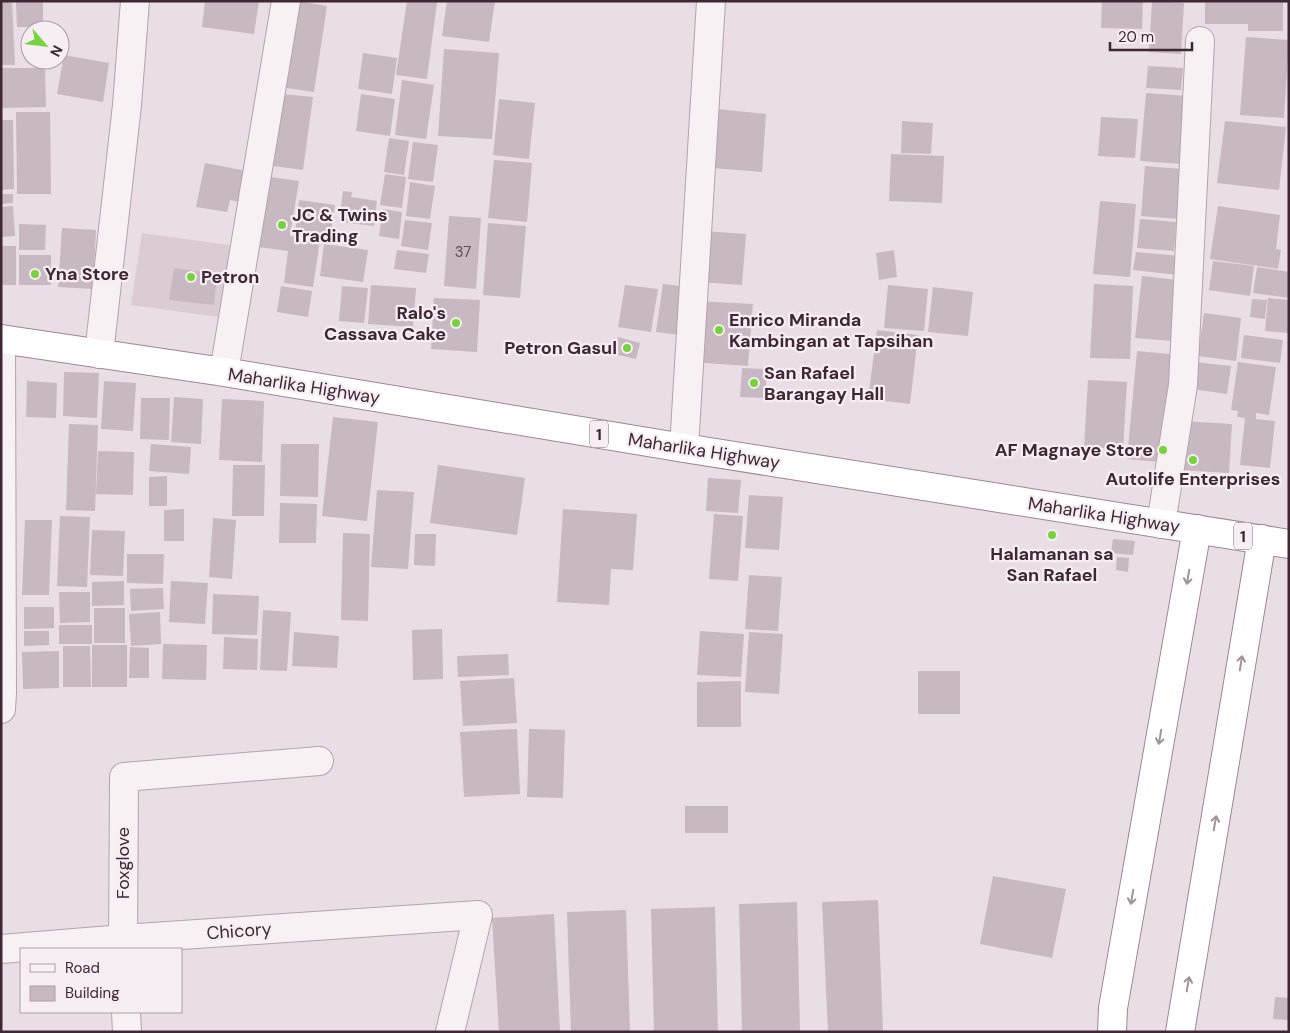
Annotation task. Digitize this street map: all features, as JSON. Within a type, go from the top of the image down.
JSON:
[{"type":"highway","name":"Maharlika Highway","points":[[1,339],[224,372],[684,448],[1289,544]]},
{"type":"highway","points":[[1112,1032],[1114,1008],[1197,529]]},
{"type":"highway","points":[[1180,1032],[1262,539]]},
{"type":"street","points":[[99,354],[126,105],[134,1]]},
{"type":"street","points":[[224,372],[286,1]]},
{"type":"street","points":[[684,448],[711,1]]},
{"type":"street","points":[[1161,524],[1183,385],[1200,41]]},
{"type":"street","points":[[1,339],[1,709]]},
{"type":"street","name":"Foxglove","points":[[123,944],[124,777],[319,761]]},
{"type":"street","name":"Chicory","points":[[25,948],[123,944],[478,915],[450,1032]]},
{"type":"street","name":"Chicory","points":[[1,949],[20,948]]},
{"type":"street","points":[[126,1013],[127,1032]]},
{"type":"shaded area","name":"Petron","points":[[142,233],[251,248],[240,320],[131,305]]},
{"type":"building","points":[[1,1],[12,1],[15,65],[1,65]]},
{"type":"building","points":[[43,1],[43,20],[20,20],[20,27],[17,27],[16,2]]},
{"type":"building","points":[[205,1],[259,1],[254,34],[202,27]]},
{"type":"building","points":[[298,1],[327,6],[314,92],[280,87]]},
{"type":"building","points":[[407,1],[437,2],[427,79],[396,75]]},
{"type":"building","points":[[447,1],[495,1],[489,42],[442,36]]},
{"type":"building","points":[[1102,1],[1143,1],[1142,29],[1101,28]]},
{"type":"building","points":[[1152,1],[1184,3],[1181,54],[1149,52]]},
{"type":"building","points":[[1205,1],[1283,1],[1283,31],[1248,31],[1248,24],[1205,24]]},
{"type":"building","points":[[1246,37],[1289,40],[1284,118],[1240,115]]},
{"type":"building","points":[[444,49],[499,53],[492,139],[438,136]]},
{"type":"building","points":[[363,53],[397,58],[392,94],[358,89]]},
{"type":"building","points":[[70,56],[109,63],[103,102],[57,94],[61,70],[70,70]]},
{"type":"building","points":[[1148,66],[1183,68],[1181,90],[1146,88]]},
{"type":"building","points":[[1,68],[45,70],[46,107],[1,108]]},
{"type":"building","points":[[402,80],[434,85],[426,139],[395,135]]},
{"type":"building","points":[[1146,93],[1187,96],[1182,164],[1140,161]]},
{"type":"building","points":[[283,94],[313,97],[303,170],[273,166]]},
{"type":"building","points":[[361,94],[395,99],[390,136],[356,131]]},
{"type":"building","points":[[499,99],[535,103],[529,159],[493,155]]},
{"type":"building","points":[[717,109],[766,114],[762,172],[712,168]]},
{"type":"building","points":[[16,112],[50,112],[51,194],[17,194]]},
{"type":"building","points":[[1101,117],[1138,119],[1135,158],[1098,156]]},
{"type":"building","points":[[1,120],[13,120],[14,189],[1,190]]},
{"type":"building","points":[[902,121],[933,123],[931,154],[901,153]]},
{"type":"building","points":[[1225,121],[1286,127],[1279,190],[1217,183]]},
{"type":"building","points":[[389,138],[409,141],[404,175],[384,172]]},
{"type":"building","points":[[413,142],[438,145],[433,182],[408,179]]},
{"type":"building","points":[[891,154],[944,156],[942,203],[889,201]]},
{"type":"building","points":[[494,160],[532,163],[527,222],[488,218]]},
{"type":"building","points":[[205,163],[247,171],[240,202],[230,200],[227,212],[196,207]]},
{"type":"building","points":[[1145,166],[1182,169],[1178,219],[1141,216]]},
{"type":"building","points":[[385,174],[406,177],[402,208],[380,205]]},
{"type":"building","points":[[270,177],[299,181],[290,236],[320,240],[313,287],[284,283],[288,251],[258,247]]},
{"type":"building","points":[[410,182],[435,186],[430,219],[406,216]]},
{"type":"building","points":[[343,191],[352,192],[351,197],[377,201],[374,226],[339,222]]},
{"type":"building","points":[[1,194],[13,194],[13,203],[1,204]]},
{"type":"building","points":[[299,200],[335,205],[330,238],[295,233]]},
{"type":"building","points":[[1100,201],[1136,204],[1130,277],[1093,274]]},
{"type":"building","points":[[13,206],[15,236],[1,237],[1,207]]},
{"type":"building","points":[[1218,206],[1280,215],[1276,249],[1281,250],[1278,269],[1210,259]]},
{"type":"building","points":[[383,209],[402,212],[399,239],[379,236]]},
{"type":"building","points":[[449,216],[481,218],[476,289],[444,286]]},
{"type":"building","points":[[1140,219],[1176,222],[1174,251],[1137,248]]},
{"type":"building","points":[[405,220],[432,223],[428,250],[401,246]]},
{"type":"building","points":[[488,223],[526,226],[520,298],[483,295]]},
{"type":"building","points":[[19,224],[46,225],[45,250],[19,250]]},
{"type":"building","points":[[62,228],[96,230],[93,289],[58,287]]},
{"type":"building","points":[[703,231],[746,234],[742,285],[699,282]]},
{"type":"building","points":[[324,244],[368,250],[363,282],[320,276]]},
{"type":"building","points":[[1,246],[16,246],[16,285],[1,285]]},
{"type":"building","points":[[397,250],[429,254],[426,273],[394,269]]},
{"type":"building","points":[[894,250],[897,277],[879,280],[876,253]]},
{"type":"building","points":[[1136,252],[1180,256],[1178,275],[1133,270]]},
{"type":"building","points":[[19,255],[51,255],[51,285],[19,285]]},
{"type":"building","points":[[1213,261],[1254,266],[1250,296],[1209,290]]},
{"type":"building","points":[[1257,267],[1289,272],[1289,298],[1253,293]]},
{"type":"building","points":[[174,268],[217,274],[214,305],[169,300]]},
{"type":"building","points":[[1142,276],[1178,280],[1172,341],[1135,338]]},
{"type":"building","points":[[663,284],[687,287],[680,335],[656,332]]},
{"type":"building","points":[[1094,284],[1133,286],[1130,359],[1090,358]]},
{"type":"building","points":[[371,285],[416,288],[413,327],[368,324]]},
{"type":"building","points":[[625,285],[658,289],[651,332],[618,327]]},
{"type":"building","points":[[888,285],[928,289],[924,331],[884,328]]},
{"type":"building","points":[[281,286],[312,291],[308,317],[277,312]]},
{"type":"building","points":[[342,286],[368,288],[364,323],[339,321]]},
{"type":"building","points":[[933,287],[973,292],[968,336],[928,332]]},
{"type":"building","points":[[434,298],[480,300],[477,352],[431,349]]},
{"type":"building","points":[[1268,298],[1289,300],[1289,333],[1265,331]]},
{"type":"building","points":[[1252,299],[1267,300],[1265,319],[1250,317]]},
{"type":"building","points":[[695,301],[753,304],[748,366],[691,362]]},
{"type":"building","points":[[1204,313],[1241,318],[1236,361],[1198,356]]},
{"type":"building","points":[[877,330],[918,335],[910,404],[868,399]]},
{"type":"building","points":[[1244,335],[1283,340],[1280,363],[1241,358]]},
{"type":"building","name":"Petron Gasul","points":[[618,337],[640,343],[636,359],[614,354]]},
{"type":"building","points":[[1137,351],[1180,355],[1170,463],[1127,459]]},
{"type":"building","points":[[1195,362],[1231,366],[1227,394],[1192,389]]},
{"type":"building","points":[[1238,362],[1276,367],[1269,415],[1256,413],[1256,419],[1275,421],[1270,468],[1240,465],[1245,418],[1237,417],[1238,411],[1231,410]]},
{"type":"building","name":"San Rafael Barangay Hall","points":[[742,368],[767,369],[765,398],[740,397]]},
{"type":"building","points":[[64,372],[99,373],[97,418],[63,416]]},
{"type":"building","points":[[1088,380],[1127,382],[1123,449],[1084,447]]},
{"type":"building","points":[[27,381],[57,383],[56,418],[26,417]]},
{"type":"building","points":[[104,381],[136,383],[133,431],[101,429]]},
{"type":"building","points":[[174,397],[203,399],[201,444],[171,442]]},
{"type":"building","points":[[141,398],[170,398],[169,440],[140,439]]},
{"type":"building","points":[[222,399],[264,401],[262,462],[219,460]]},
{"type":"building","points":[[333,417],[378,422],[367,521],[322,516]]},
{"type":"building","points":[[1181,421],[1232,424],[1229,473],[1178,470]]},
{"type":"building","points":[[69,424],[98,425],[95,511],[66,510]]},
{"type":"building","points":[[151,444],[191,447],[189,474],[149,471]]},
{"type":"building","points":[[281,444],[319,444],[318,497],[280,496]]},
{"type":"building","points":[[98,451],[134,452],[133,495],[96,494]]},
{"type":"building","points":[[233,465],[265,465],[264,516],[232,516]]},
{"type":"building","points":[[438,465],[525,478],[517,535],[430,523]]},
{"type":"building","points":[[167,476],[167,506],[149,506],[149,477]]},
{"type":"building","points":[[708,478],[741,480],[738,513],[706,511]]},
{"type":"building","points":[[377,490],[414,492],[408,569],[371,567]]},
{"type":"building","points":[[749,495],[783,497],[779,550],[745,548]]},
{"type":"building","points":[[280,503],[317,504],[316,543],[279,543]]},
{"type":"building","points":[[184,509],[184,541],[164,541],[164,510]]},
{"type":"building","points":[[563,509],[637,514],[633,570],[611,569],[609,605],[557,602]]},
{"type":"building","points":[[714,514],[743,516],[738,581],[709,579]]},
{"type":"building","points":[[60,516],[90,517],[87,587],[57,586]]},
{"type":"building","points":[[213,518],[236,520],[232,579],[209,577]]},
{"type":"building","points":[[25,520],[52,520],[49,595],[22,595]]},
{"type":"building","points":[[92,530],[125,531],[123,576],[90,575]]},
{"type":"building","points":[[343,533],[370,534],[368,621],[341,620]]},
{"type":"building","points":[[415,534],[436,534],[435,566],[414,565]]},
{"type":"building","points":[[1113,539],[1135,541],[1133,555],[1111,553]]},
{"type":"building","points":[[127,554],[164,554],[163,584],[127,583]]},
{"type":"building","points":[[1117,557],[1129,558],[1128,572],[1116,570]]},
{"type":"building","points":[[749,575],[782,577],[778,631],[745,629]]},
{"type":"building","points":[[124,581],[124,605],[92,606],[92,582]]},
{"type":"building","points":[[171,581],[208,583],[205,624],[169,622]]},
{"type":"building","points":[[163,588],[164,609],[131,611],[130,589]]},
{"type":"building","points":[[59,592],[90,592],[90,622],[60,623]]},
{"type":"building","points":[[213,594],[259,596],[257,635],[212,634]]},
{"type":"building","points":[[24,607],[54,607],[54,628],[24,629]]},
{"type":"building","points":[[94,608],[125,608],[125,643],[94,643]]},
{"type":"building","points":[[263,610],[291,612],[287,671],[260,670]]},
{"type":"building","points":[[160,612],[161,644],[131,646],[129,614]]},
{"type":"building","points":[[59,625],[92,625],[92,644],[59,644]]},
{"type":"building","points":[[442,629],[443,679],[413,680],[412,630]]},
{"type":"building","points":[[24,631],[49,631],[49,645],[24,646]]},
{"type":"building","points":[[700,631],[744,634],[741,677],[697,675]]},
{"type":"building","points":[[294,632],[339,636],[337,668],[292,666]]},
{"type":"building","points":[[749,632],[783,634],[779,694],[745,692]]},
{"type":"building","points":[[224,637],[258,639],[257,670],[223,669]]},
{"type":"building","points":[[163,644],[207,645],[206,680],[162,679]]},
{"type":"building","points":[[92,645],[127,645],[127,687],[92,687]]},
{"type":"building","points":[[63,646],[90,646],[91,687],[63,687]]},
{"type":"building","points":[[130,647],[149,648],[149,678],[129,678]]},
{"type":"building","points":[[59,651],[59,688],[23,689],[22,652]]},
{"type":"building","points":[[508,654],[509,675],[458,677],[457,656]]},
{"type":"building","points":[[918,671],[960,671],[960,714],[918,714]]},
{"type":"building","points":[[514,678],[517,723],[463,726],[460,681]]},
{"type":"building","points":[[741,681],[741,727],[697,727],[697,682]]},
{"type":"building","points":[[517,729],[520,794],[464,797],[460,732]]},
{"type":"building","points":[[529,729],[565,730],[563,798],[527,797]]},
{"type":"building","points":[[685,806],[728,806],[728,833],[685,833]]},
{"type":"building","points":[[993,876],[1066,889],[1052,958],[980,944]]},
{"type":"building","points":[[878,900],[883,1032],[828,1032],[822,902]]},
{"type":"building","points":[[797,902],[800,1032],[742,1032],[739,904]]},
{"type":"building","points":[[715,907],[718,1032],[654,1032],[651,909]]},
{"type":"building","points":[[626,910],[630,1032],[571,1032],[567,912]]},
{"type":"building","points":[[554,914],[560,1032],[499,1032],[492,918]]},
{"type":"building","points":[[1275,997],[1289,998],[1289,1020],[1273,1019]]},
{"type":"place","name":"JC & Twins Trading","points":[[282,225]]},
{"type":"place","name":"Yna Store","points":[[35,274]]},
{"type":"place","name":"Petron","points":[[191,277]]},
{"type":"place","name":"Ralo's Cassava Cake","points":[[456,323]]},
{"type":"place","name":"Enrico Miranda Kambingan at Tapsihan","points":[[719,330]]},
{"type":"place","name":"Petron Gasul","points":[[627,348]]},
{"type":"place","name":"San Rafael Barangay Hall","points":[[754,383]]},
{"type":"place","name":"AF Magnaye Store","points":[[1163,450]]},
{"type":"place","name":"Autolife Enterprises","points":[[1193,460]]},
{"type":"place","name":"Halamanan sa San Rafael","points":[[1052,535]]}]
